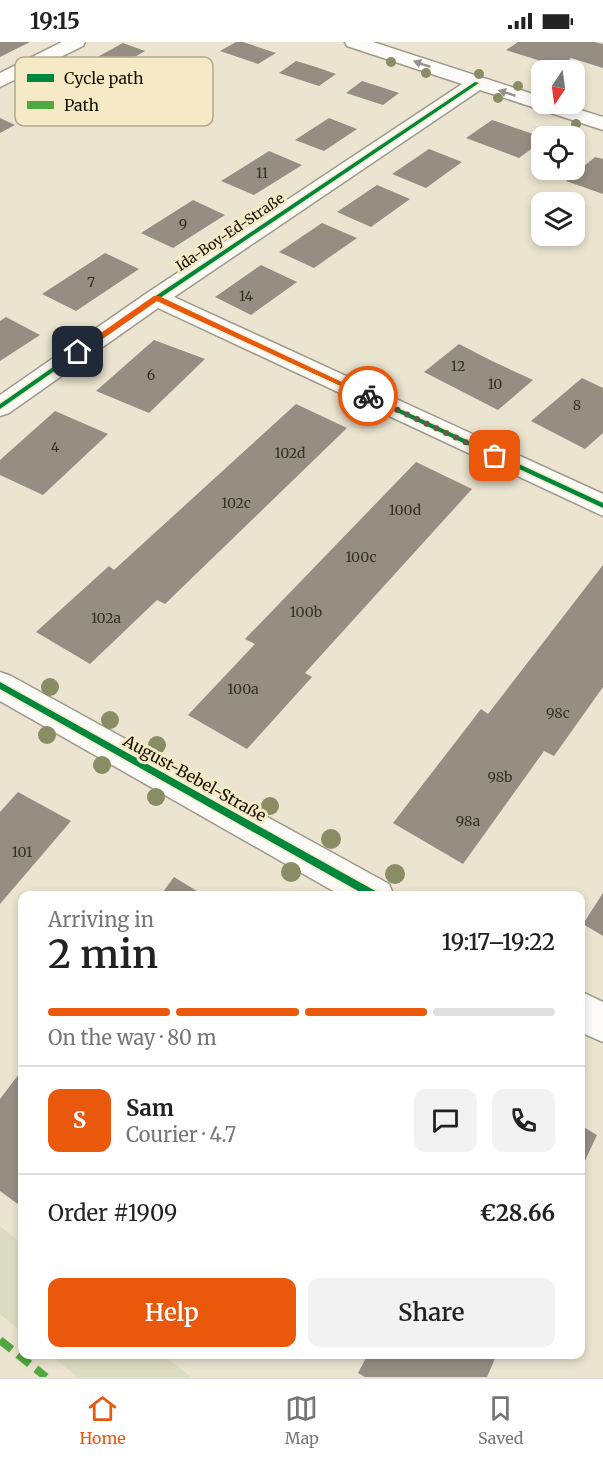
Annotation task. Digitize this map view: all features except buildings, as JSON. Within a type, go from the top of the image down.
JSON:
[{"type":"street","points":[[47,57],[76,42]]},
{"type":"street","points":[[354,42],[603,124]]},
{"type":"street","points":[[0,81],[15,73]]},
{"type":"street","name":"Ida-Boy-Ed-Straße","points":[[0,407],[156,298],[477,83]]},
{"type":"street","points":[[156,298],[603,506]]},
{"type":"street","name":"August-Bebel-Straße","points":[[0,685],[367,891]]},
{"type":"street","points":[[585,1013],[603,1023]]},
{"type":"green space","points":[[0,1226],[18,1241],[18,1329],[0,1314]]},
{"type":"green space","points":[[55,1359],[168,1359],[191,1377],[78,1377]]},
{"type":"marked path","points":[[0,1340],[18,1354]]},
{"type":"marked path","points":[[24,1359],[46,1377]]},
{"type":"cycle path","points":[[0,407],[156,298],[477,83]]},
{"type":"cycle path","points":[[156,298],[603,506]]},
{"type":"cycle path","points":[[0,685],[367,891]]},
{"type":"way so far","points":[[368,396],[495,456]]},
{"type":"route","points":[[78,352],[156,298],[368,396]]}]
